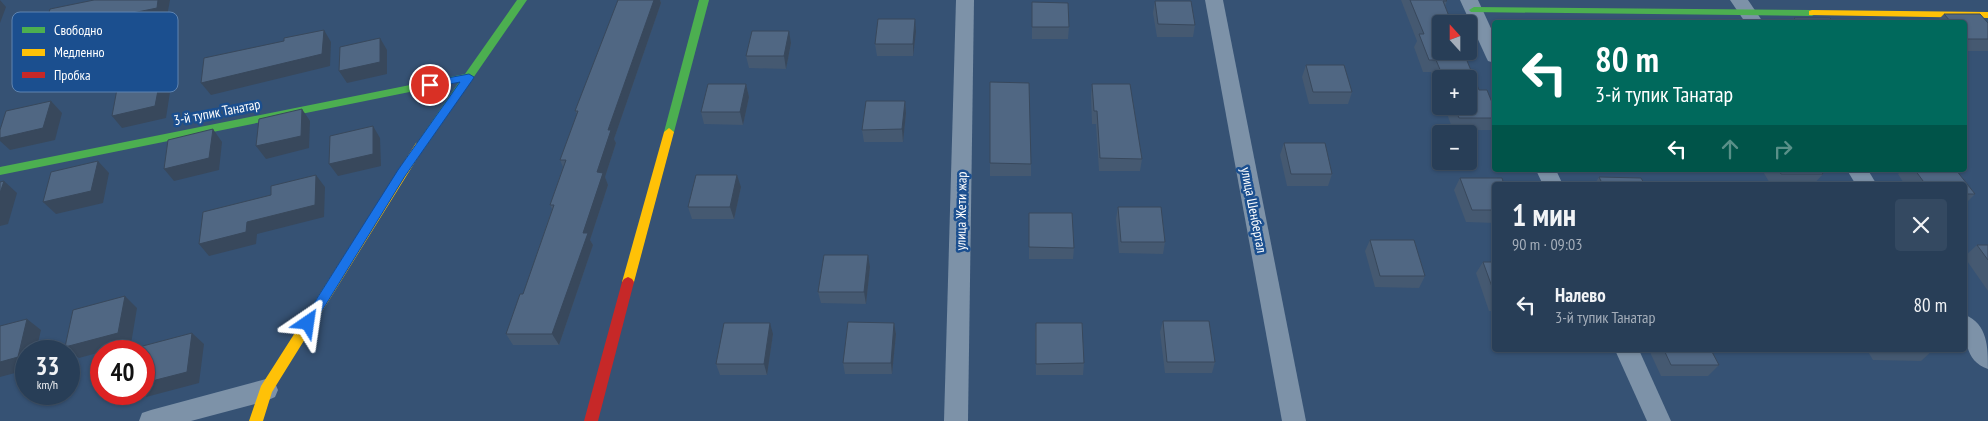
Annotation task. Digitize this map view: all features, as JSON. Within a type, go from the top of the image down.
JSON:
[{"type":"street","points":[[256,421],[266,390],[402,173],[522,0]]},
{"type":"street","points":[[591,421],[704,0]]},
{"type":"street","name":"улица Жети жар","points":[[956,421],[965,0]]},
{"type":"street","name":"улица Шенбертал","points":[[1214,0],[1294,421]]},
{"type":"street","points":[[1492,50],[1472,5],[1747,12],[1988,15]]},
{"type":"street","name":"3-й тупик Танатар","points":[[0,172],[469,77]]},
{"type":"street","points":[[1967,329],[1988,358]]},
{"type":"street","points":[[1628,352],[1659,421]]},
{"type":"street","points":[[151,421],[266,390]]},
{"type":"building","points":[[94,0],[158,0],[157,8],[137,12],[49,12],[50,9]]},
{"type":"building","points":[[618,0],[654,0],[608,130],[611,130],[597,172],[603,173],[583,233],[588,233],[552,334],[506,334],[520,294],[523,294],[554,205],[550,205],[566,160],[560,160],[578,111],[575,111]]},
{"type":"building","points":[[1410,0],[1446,0],[1443,1],[1448,15],[1432,15],[1432,60],[1429,60],[1419,34],[1424,34]]},
{"type":"building","points":[[1155,1],[1191,1],[1195,25],[1158,24]]},
{"type":"building","points":[[1032,2],[1068,3],[1069,27],[1032,27]]},
{"type":"building","points":[[1944,14],[1980,14],[1988,23],[1988,39],[1967,39],[1967,20],[1949,20]]},
{"type":"building","points":[[1794,18],[1830,18],[1832,20],[1796,20]]},
{"type":"building","points":[[878,19],[915,19],[913,44],[875,44]]},
{"type":"building","points":[[324,30],[322,54],[201,83],[204,58],[284,41],[284,38]]},
{"type":"building","points":[[752,31],[789,31],[784,56],[746,56]]},
{"type":"building","points":[[380,38],[380,62],[339,71],[340,47]]},
{"type":"building","points":[[1436,60],[1467,60],[1471,70],[1440,70]]},
{"type":"building","points":[[1306,65],[1344,65],[1352,92],[1313,92]]},
{"type":"building","points":[[990,82],[1029,83],[1031,164],[990,163]]},
{"type":"building","points":[[708,84],[746,84],[740,112],[701,112]]},
{"type":"building","points":[[1092,84],[1130,84],[1142,159],[1100,158],[1097,111],[1094,111]]},
{"type":"building","points":[[1477,85],[1479,90],[1487,90],[1492,102],[1492,118],[1459,118],[1458,115],[1477,115]]},
{"type":"building","points":[[116,92],[158,92],[155,106],[112,116]]},
{"type":"building","points":[[51,101],[43,128],[0,138],[0,130],[6,111]]},
{"type":"building","points":[[866,101],[905,101],[902,129],[862,130]]},
{"type":"building","points":[[302,109],[301,136],[256,146],[259,119]]},
{"type":"building","points":[[373,126],[373,154],[329,164],[330,136]]},
{"type":"building","points":[[213,129],[209,158],[164,169],[168,140]]},
{"type":"building","points":[[1284,143],[1325,143],[1332,174],[1291,174]]},
{"type":"building","points":[[98,161],[91,191],[43,202],[51,172]]},
{"type":"building","points":[[1780,172],[1822,172],[1823,174],[1781,174]]},
{"type":"building","points":[[1916,172],[1958,172],[1966,182],[1924,182]]},
{"type":"building","points":[[316,175],[315,205],[247,222],[246,232],[199,244],[203,212],[271,195],[271,186]]},
{"type":"building","points":[[696,175],[737,175],[730,207],[688,207]]},
{"type":"building","points":[[1599,177],[1641,178],[1643,182],[1602,182]]},
{"type":"building","points":[[1460,178],[1502,178],[1503,182],[1492,182],[1492,210],[1472,210]]},
{"type":"building","points":[[4,181],[0,193],[0,182]]},
{"type":"building","points":[[1967,184],[1975,194],[1967,194]]},
{"type":"building","points":[[1118,207],[1161,207],[1165,242],[1121,242]]},
{"type":"building","points":[[1029,213],[1072,213],[1074,248],[1029,247]]},
{"type":"building","points":[[1370,240],[1414,240],[1425,276],[1380,276]]},
{"type":"building","points":[[1977,245],[1988,245],[1988,260]]},
{"type":"building","points":[[824,255],[868,255],[864,292],[818,292]]},
{"type":"building","points":[[1483,262],[1492,262],[1492,287]]},
{"type":"building","points":[[125,296],[118,333],[80,343],[80,340],[67,340],[73,310]]},
{"type":"building","points":[[27,319],[22,340],[15,340],[15,358],[0,362],[0,326]]},
{"type":"building","points":[[1163,321],[1209,321],[1215,362],[1167,362]]},
{"type":"building","points":[[848,322],[894,323],[891,363],[843,363]]},
{"type":"building","points":[[724,323],[770,323],[764,364],[716,364]]},
{"type":"building","points":[[1036,323],[1082,323],[1084,363],[1036,364]]},
{"type":"building","points":[[192,333],[187,372],[155,380],[155,343]]},
{"type":"building","points":[[1665,352],[1712,352],[1719,365],[1671,365]]},
{"type":"traffic: fast","points":[[420,146],[522,0]]},
{"type":"traffic: fast","points":[[669,132],[704,0]]},
{"type":"traffic: fast","points":[[1474,10],[1812,13]]},
{"type":"traffic: fast","points":[[0,171],[469,77]]},
{"type":"traffic: slow","points":[[1812,13],[1988,15]]},
{"type":"traffic: slow","points":[[628,282],[669,132]]},
{"type":"traffic: slow","points":[[256,421],[266,390],[420,146]]},
{"type":"traffic: jam","points":[[591,421],[628,282]]},
{"type":"route","points":[[308,323],[402,173],[469,77],[430,85]]}]
